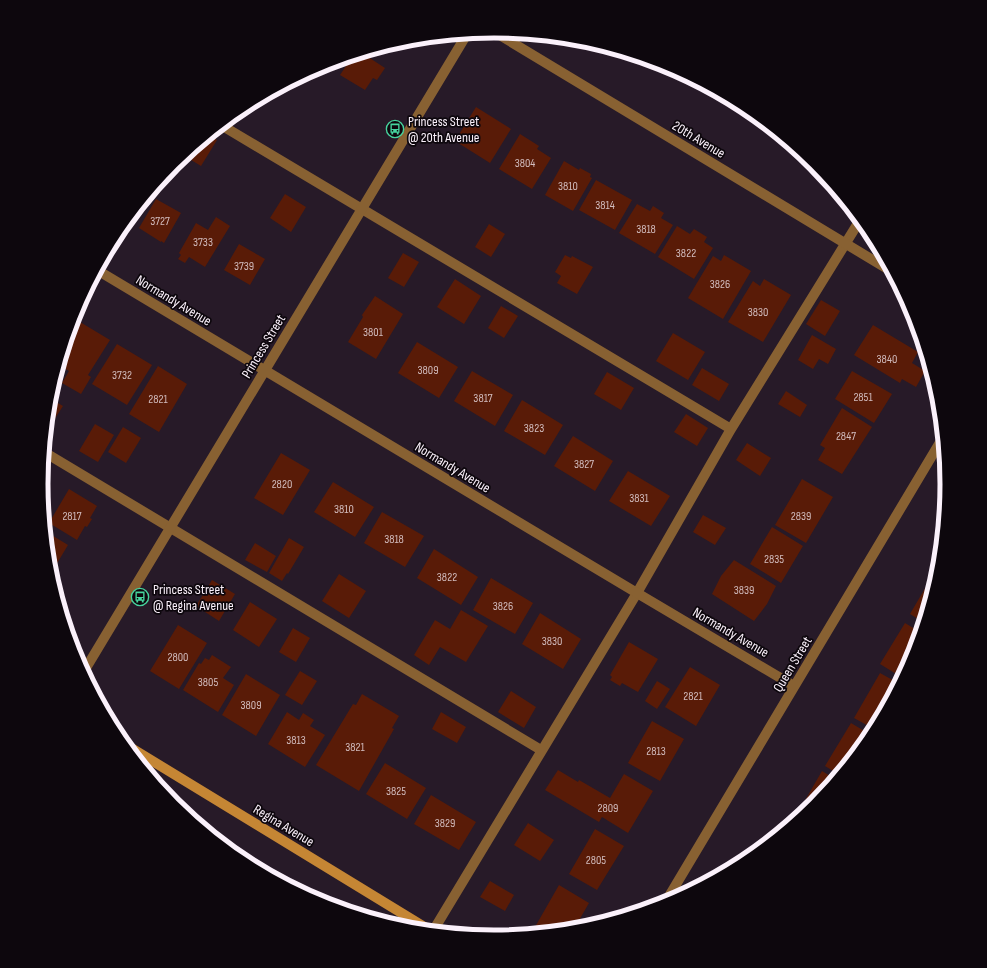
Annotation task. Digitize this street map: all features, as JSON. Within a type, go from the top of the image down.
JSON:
[{"type":"street","name":"20th Avenue","points":[[505,38],[883,266]]},
{"type":"street","name":"Princess Street","points":[[87,667],[464,39]]},
{"type":"street","points":[[226,127],[362,210],[731,429]]},
{"type":"street","points":[[435,926],[637,593],[731,429],[857,226]]},
{"type":"street","name":"Normandy Avenue","points":[[101,272],[794,686]]},
{"type":"street","name":"Queen Street","points":[[671,893],[938,446]]},
{"type":"street","points":[[48,454],[170,529],[541,750]]},
{"type":"street","name":"Regina Avenue","points":[[137,751],[419,923]]},
{"type":"building","points":[[367,56],[385,68],[377,80],[373,78],[365,90],[340,75],[346,66],[343,65]]},
{"type":"building","points":[[476,107],[511,129],[490,163],[455,141]]},
{"type":"building","points":[[520,134],[539,146],[537,149],[551,158],[532,189],[499,169]]},
{"type":"building","points":[[213,137],[217,140],[201,166],[189,159]]},
{"type":"building","points":[[564,161],[579,170],[580,168],[591,174],[590,177],[592,178],[573,211],[545,195]]},
{"type":"building","points":[[596,180],[632,200],[615,230],[579,210]]},
{"type":"building","points":[[285,194],[306,207],[291,232],[270,218]]},
{"type":"building","points":[[156,199],[181,213],[164,243],[139,228]]},
{"type":"building","points":[[637,204],[650,211],[653,206],[664,213],[661,218],[673,225],[655,254],[619,233]]},
{"type":"building","points":[[216,217],[230,226],[205,267],[189,257],[185,263],[178,259],[181,255],[179,253],[196,223],[208,230]]},
{"type":"building","points":[[489,224],[505,234],[491,257],[475,247]]},
{"type":"building","points":[[677,226],[690,234],[694,229],[707,237],[704,242],[713,248],[694,279],[658,257]]},
{"type":"building","points":[[239,244],[265,259],[250,285],[224,270]]},
{"type":"building","points":[[403,253],[419,262],[404,287],[388,278]]},
{"type":"building","points":[[565,255],[571,258],[572,256],[593,267],[577,294],[557,283],[561,276],[555,272]]},
{"type":"building","points":[[724,255],[751,271],[723,319],[688,298],[713,256],[721,261]]},
{"type":"building","points":[[455,279],[481,296],[464,324],[437,307]]},
{"type":"building","points":[[764,279],[791,295],[763,342],[728,322],[753,281],[760,286]]},
{"type":"building","points":[[375,296],[403,314],[376,359],[348,342],[363,317],[362,315]]},
{"type":"building","points":[[821,300],[840,311],[825,336],[806,324]]},
{"type":"building","points":[[501,306],[518,316],[504,338],[488,328]]},
{"type":"building","points":[[78,321],[110,340],[88,375],[91,377],[81,394],[62,383],[69,371],[63,368]]},
{"type":"building","points":[[873,325],[918,352],[912,363],[925,372],[916,387],[902,379],[900,383],[854,355]]},
{"type":"building","points":[[673,333],[705,352],[688,380],[656,361]]},
{"type":"building","points":[[812,335],[836,349],[828,364],[819,359],[813,369],[798,360]]},
{"type":"building","points":[[417,342],[458,367],[439,398],[398,373]]},
{"type":"building","points":[[117,344],[152,365],[127,405],[92,384]]},
{"type":"building","points":[[158,366],[187,384],[159,432],[129,414]]},
{"type":"building","points":[[702,368],[729,384],[719,401],[692,385]]},
{"type":"building","points":[[472,371],[513,395],[495,426],[454,401]]},
{"type":"building","points":[[852,371],[892,394],[874,423],[835,399]]},
{"type":"building","points":[[607,372],[634,388],[621,410],[594,394]]},
{"type":"building","points":[[786,391],[807,405],[800,417],[778,404]]},
{"type":"building","points":[[522,400],[563,425],[545,455],[504,431]]},
{"type":"building","points":[[55,402],[63,406],[51,424]]},
{"type":"building","points":[[842,408],[872,427],[842,474],[818,460],[825,448],[820,445]]},
{"type":"building","points":[[686,414],[708,428],[697,446],[674,432]]},
{"type":"building","points":[[95,424],[114,435],[98,462],[79,451]]},
{"type":"building","points":[[123,427],[141,438],[126,463],[108,452]]},
{"type":"building","points":[[573,436],[613,461],[595,491],[554,466]]},
{"type":"building","points":[[747,443],[771,458],[760,476],[736,460]]},
{"type":"building","points":[[281,453],[310,470],[283,515],[254,498]]},
{"type":"building","points":[[628,471],[670,496],[651,526],[609,501]]},
{"type":"building","points":[[802,479],[833,497],[806,543],[775,525]]},
{"type":"building","points":[[333,482],[374,507],[355,537],[314,512]]},
{"type":"building","points":[[69,489],[97,506],[90,518],[92,519],[87,527],[85,526],[77,540],[49,523]]},
{"type":"building","points":[[382,512],[424,536],[405,567],[364,543]]},
{"type":"building","points":[[703,515],[726,528],[715,545],[693,532]]},
{"type":"building","points":[[772,527],[803,546],[781,583],[750,564]]},
{"type":"building","points":[[50,534],[68,545],[55,566]]},
{"type":"building","points":[[289,538],[304,547],[288,574],[287,573],[282,581],[269,573]]},
{"type":"building","points":[[255,543],[276,556],[267,572],[245,560]]},
{"type":"building","points":[[434,549],[478,577],[461,605],[417,578]]},
{"type":"building","points":[[734,560],[776,586],[767,604],[754,621],[712,594],[721,576]]},
{"type":"building","points":[[339,574],[366,591],[349,618],[322,601]]},
{"type":"building","points":[[491,578],[533,603],[515,634],[473,610]]},
{"type":"building","points":[[212,580],[235,594],[219,621],[196,606]]},
{"type":"building","points":[[928,583],[918,619],[910,614]]},
{"type":"building","points":[[250,602],[277,619],[259,647],[233,630]]},
{"type":"building","points":[[461,610],[488,626],[466,662],[440,647],[429,665],[414,655],[435,620],[450,629]]},
{"type":"building","points":[[540,613],[581,639],[563,669],[522,644]]},
{"type":"building","points":[[905,623],[915,629],[897,675],[880,664]]},
{"type":"building","points":[[178,625],[207,643],[179,689],[150,671]]},
{"type":"building","points":[[293,628],[310,638],[296,662],[279,652]]},
{"type":"building","points":[[629,642],[658,659],[638,692],[622,683],[620,686],[610,680],[612,677],[610,675]]},
{"type":"building","points":[[212,655],[231,667],[223,678],[234,685],[218,712],[183,690],[199,663],[201,664],[205,658],[209,660]]},
{"type":"building","points":[[690,667],[720,685],[696,726],[665,707]]},
{"type":"building","points":[[300,671],[317,681],[302,705],[285,695]]},
{"type":"building","points":[[880,673],[894,681],[868,726],[854,718]]},
{"type":"building","points":[[246,674],[280,695],[256,736],[222,715]]},
{"type":"building","points":[[657,681],[670,689],[657,709],[645,701]]},
{"type":"building","points":[[511,691],[536,707],[524,728],[498,712]]},
{"type":"building","points":[[362,694],[399,716],[392,728],[394,729],[359,791],[316,765],[353,704],[356,705]]},
{"type":"building","points":[[287,712],[299,720],[303,713],[314,720],[310,726],[325,735],[305,767],[268,744]]},
{"type":"building","points":[[441,712],[466,727],[457,743],[432,729]]},
{"type":"building","points":[[652,721],[684,739],[660,781],[628,763]]},
{"type":"building","points":[[851,723],[865,731],[834,772],[825,766]]},
{"type":"building","points":[[385,763],[426,788],[407,819],[366,794]]},
{"type":"building","points":[[558,770],[610,798],[624,774],[653,791],[628,833],[602,817],[599,822],[545,790]]},
{"type":"building","points":[[822,771],[830,776],[809,799],[802,806]]},
{"type":"building","points":[[431,795],[476,822],[459,850],[414,824]]},
{"type":"building","points":[[528,823],[554,840],[540,861],[514,845]]},
{"type":"building","points":[[595,829],[624,846],[597,890],[569,874]]},
{"type":"building","points":[[490,881],[514,895],[505,911],[480,897]]},
{"type":"building","points":[[559,885],[589,903],[578,921],[535,927]]},
{"type":"place","name":"Princess Street @ 20th Avenue","points":[[395,129]]},
{"type":"place","name":"Princess Street @ Regina Avenue","points":[[140,597]]}]
